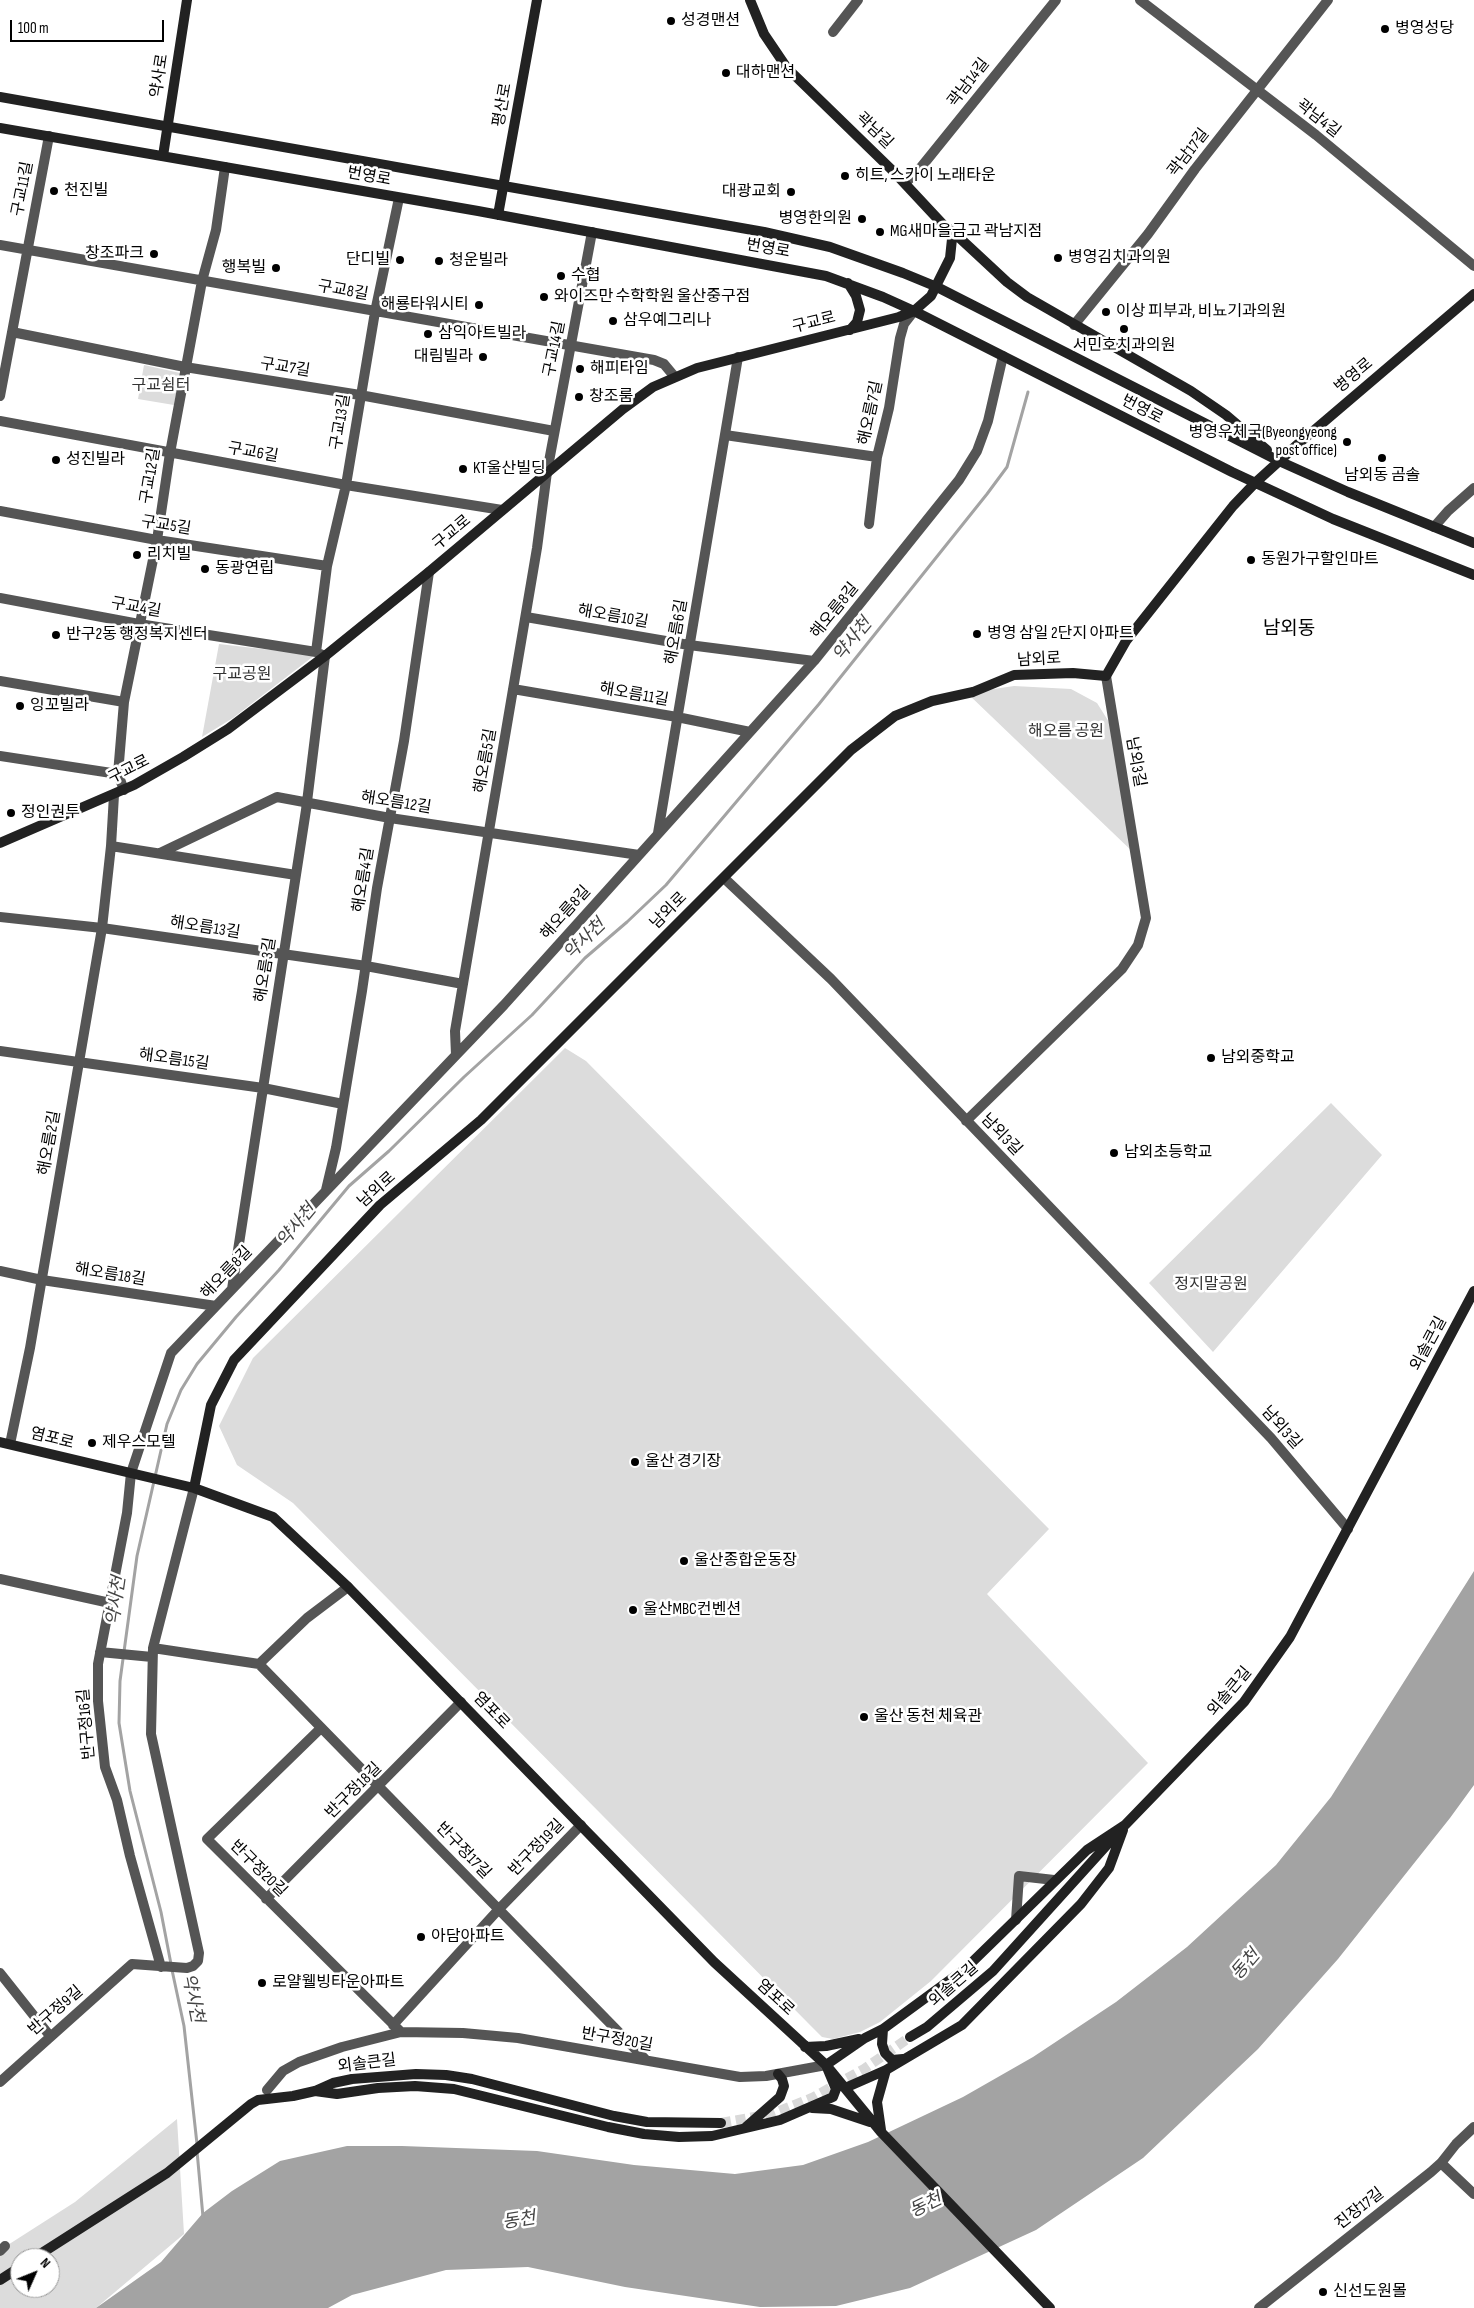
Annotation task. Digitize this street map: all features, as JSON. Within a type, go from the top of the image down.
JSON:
[{"type":"main road","name":"약사로","points":[[162,156],[187,0]]},
{"type":"main road","name":"평산로","points":[[498,215],[537,0]]},
{"type":"main road","name":"곽남길","points":[[750,0],[764,34],[787,68],[905,183],[950,231],[952,248],[937,287]]},
{"type":"main road","name":"번영로","points":[[0,97],[801,239],[859,256],[937,287],[1278,461],[1474,543]]},
{"type":"main road","name":"번영로","points":[[0,128],[796,269],[848,283],[914,311],[1255,482],[1333,519],[1474,575]]},
{"type":"main road","points":[[944,223],[1007,282],[1027,297],[1191,391],[1226,415],[1278,461]]},
{"type":"main road","points":[[848,283],[856,296],[860,310],[857,322],[850,330]]},
{"type":"main road","name":"구교로","points":[[0,843],[114,795],[184,758],[220,734],[320,654],[429,572],[547,472],[653,387],[674,376],[738,357],[881,323],[914,311],[931,296],[937,287]]},
{"type":"main road","name":"병영로","points":[[1255,482],[1474,294]]},
{"type":"main road","points":[[1106,676],[1126,640],[1233,506],[1255,482]]},
{"type":"main road","name":"남외로","points":[[194,1488],[211,1405],[234,1360],[380,1205],[481,1120],[851,750],[895,716],[932,701],[973,692],[1014,675],[1073,673],[1106,676]]},
{"type":"main road","name":"외솔큰길","points":[[910,2037],[927,2027],[993,1971],[1125,1825],[1244,1702],[1290,1637],[1474,1291]]},
{"type":"main road","name":"염포로","points":[[5,1443],[194,1488],[273,1516],[348,1587],[714,1962],[826,2065],[878,2128],[1050,2308]]},
{"type":"main road","points":[[316,2091],[337,2094],[378,2088],[415,2086],[454,2089],[644,2134],[687,2137],[712,2136],[780,2120],[833,2097],[835,2093],[826,2065],[865,2038],[883,2029],[964,1969],[1087,1850],[1125,1825]]},
{"type":"main road","points":[[845,2088],[886,2070],[962,2025],[1081,1904],[1110,1868],[1125,1825]]},
{"type":"main road","points":[[883,2029],[882,2044],[885,2053],[892,2060],[903,2059]]},
{"type":"main road","points":[[806,2047],[826,2046],[865,2038]]},
{"type":"main road","points":[[806,2108],[830,2109],[878,2128],[877,2102],[886,2070]]},
{"type":"main road","name":"외솔큰길","points":[[50,2248],[167,2173],[258,2100],[316,2091],[332,2083],[352,2079],[416,2074],[446,2075],[472,2079],[638,2121],[678,2124],[721,2123]]},
{"type":"main road","points":[[744,2130],[780,2097],[784,2086],[778,2074]]},
{"type":"street","points":[[833,32],[858,0]]},
{"type":"street","name":"곽남14길","points":[[905,183],[918,171],[1056,0]]},
{"type":"street","name":"곽남4길","points":[[1140,0],[1325,142],[1474,266]]},
{"type":"street","name":"곽남17길","points":[[1074,325],[1148,234],[1195,169],[1328,0]]},
{"type":"street","name":"구교11길","points":[[0,396],[49,136]]},
{"type":"street","name":"구교12길","points":[[124,790],[118,774],[124,702],[157,540],[170,453],[202,281],[216,230],[225,167]]},
{"type":"street","name":"구교13길","points":[[320,654],[327,566],[346,485],[375,312],[399,198]]},
{"type":"street","name":"구교14길","points":[[547,472],[592,232]]},
{"type":"street","name":"구교8길","points":[[0,245],[570,347],[654,360],[664,364],[674,376]]},
{"type":"street","name":"해오름7길","points":[[869,524],[877,457],[889,408],[900,338],[904,324],[914,311]]},
{"type":"street","name":"구교7길","points":[[12,332],[186,367],[360,395],[554,431]]},
{"type":"street","name":"해오름8길","points":[[131,1473],[171,1353],[456,1055],[814,661],[959,480],[977,451],[988,422],[1003,356]]},
{"type":"street","name":"해오름6길","points":[[658,834],[738,357]]},
{"type":"street","name":"구교6길","points":[[0,421],[346,485],[502,510]]},
{"type":"street","points":[[725,435],[877,457]]},
{"type":"street","name":"해오름5길","points":[[456,1055],[455,1031],[538,548],[547,472]]},
{"type":"street","points":[[1434,527],[1448,511],[1474,488]]},
{"type":"street","name":"구교5길","points":[[0,511],[157,540],[327,566]]},
{"type":"street","name":"해오름4길","points":[[326,1191],[343,1104],[404,741],[429,572]]},
{"type":"street","name":"구교4길","points":[[0,598],[139,624],[320,654]]},
{"type":"street","name":"해오름10길","points":[[526,617],[689,645],[814,661]]},
{"type":"street","name":"해오름3길","points":[[232,1289],[307,804],[320,654]]},
{"type":"street","name":"남외3길","points":[[1106,676],[1146,918],[1138,945],[1122,969],[966,1121],[1271,1438],[1348,1529]]},
{"type":"street","points":[[0,681],[124,702]]},
{"type":"street","name":"해오름11길","points":[[513,689],[677,717],[750,732]]},
{"type":"street","points":[[0,756],[118,774]]},
{"type":"street","name":"해오름2길","points":[[5,1443],[30,1348],[102,928],[111,846],[114,795]]},
{"type":"street","name":"해오름12길","points":[[160,853],[277,798],[390,818],[639,855]]},
{"type":"street","points":[[111,846],[296,875]]},
{"type":"street","points":[[724,878],[831,979],[966,1121]]},
{"type":"street","name":"해오름13길","points":[[0,917],[102,928],[284,956],[366,966],[463,984]]},
{"type":"street","name":"해오름15길","points":[[0,1051],[263,1088],[343,1104]]},
{"type":"street","name":"해오름18길","points":[[0,1271],[42,1280],[216,1306]]},
{"type":"street","name":"반구정16길","points":[[131,1473],[126,1513],[98,1664],[98,1701],[105,1767],[117,1800],[130,1856],[161,1967]]},
{"type":"street","points":[[161,1967],[187,1968],[196,1964],[199,1953],[151,1734],[153,1652],[194,1488]]},
{"type":"street","points":[[0,1579],[110,1603]]},
{"type":"street","points":[[100,1652],[153,1652],[259,1664],[307,1618],[348,1587]]},
{"type":"street","name":"반구정17길","points":[[259,1664],[645,2059]]},
{"type":"street","name":"반구정18길","points":[[266,1899],[379,1787],[461,1702]]},
{"type":"street","name":"반구정20길","points":[[321,1728],[207,1839],[397,2028]]},
{"type":"street","name":"반구정19길","points":[[397,2028],[499,1909],[581,1825]]},
{"type":"street","points":[[1016,1920],[1019,1876],[1054,1880]]},
{"type":"street","name":"반구정9길","points":[[0,2082],[132,1964],[161,1967]]},
{"type":"street","points":[[0,1973],[50,2036]]},
{"type":"street","name":"반구정20길","points":[[267,2090],[283,2071],[299,2062],[397,2028],[518,2038],[740,2077],[778,2074],[826,2065]]},
{"type":"street","name":"진장17길","points":[[1259,2308],[1441,2164],[1456,2144],[1474,2127]]},
{"type":"street","points":[[1441,2164],[1474,2194]]},
{"type":"green space","name":"구교쉼터","points":[[144,365],[180,373],[174,405],[138,399]]},
{"type":"green space","name":"구교공원","points":[[219,644],[315,655],[233,718],[202,737]]},
{"type":"green space","name":"해오름 공원","points":[[1014,686],[1071,689],[1097,703],[1114,730],[1136,855],[967,693]]},
{"type":"green space","name":"울산종합운동장","points":[[565,1048],[586,1061],[1049,1529],[987,1594],[1148,1763],[931,1981],[880,2022],[860,2032],[833,2039],[822,2037],[293,1503],[237,1465],[219,1426],[253,1358]]},
{"type":"green space","name":"정지말공원","points":[[1331,1103],[1382,1155],[1213,1352],[1149,1283]]},
{"type":"green space","points":[[177,2119],[184,2234],[96,2308],[0,2308],[0,2250],[75,2202]]},
{"type":"water","name":"동천","points":[[1474,1571],[1474,1785],[1338,1959],[1258,2049],[1143,2158],[1036,2230],[910,2288],[836,2306],[760,2307],[625,2287],[528,2267],[446,2270],[352,2295],[328,2308],[96,2308],[161,2262],[203,2213],[232,2191],[280,2161],[347,2146],[402,2146],[537,2151],[634,2165],[735,2174],[803,2165],[868,2142],[963,2097],[1033,2057],[1116,2002],[1187,1947],[1276,1865],[1331,1797]]},
{"type":"waterway","name":"약사천","points":[[171,1964],[161,1912],[130,1791],[119,1723],[120,1681],[137,1556],[167,1424],[181,1390],[197,1364],[349,1186],[389,1151],[464,1077],[532,1015],[585,958],[666,885],[819,704],[1007,467],[1028,392]]},
{"type":"waterway","name":"약사천","points":[[172,1970],[184,2026],[197,2144]]},
{"type":"waterway","name":"약사천","points":[[197,2151],[203,2217]]},
{"type":"tunnel","points":[[721,2123],[772,2114],[812,2098],[864,2069],[910,2037]]},
{"type":"place","name":"성경맨션","points":[[671,21]]},
{"type":"place","name":"병영성당","points":[[1385,29]]},
{"type":"place","name":"대하맨션","points":[[726,73]]},
{"type":"place","name":"히트, 스카이 노래타운","points":[[845,176]]},
{"type":"place","name":"천진빌","points":[[54,191]]},
{"type":"place","name":"대광교회","points":[[791,192]]},
{"type":"place","name":"병영한의원","points":[[862,219]]},
{"type":"place","name":"MG새마을금고 곽남지점","points":[[880,232]]},
{"type":"place","name":"창조파크","points":[[154,254]]},
{"type":"place","name":"병영김치과의원","points":[[1058,258]]},
{"type":"place","name":"단디빌","points":[[400,260]]},
{"type":"place","name":"청운빌라","points":[[439,261]]},
{"type":"place","name":"행복빌","points":[[276,268]]},
{"type":"place","name":"수협","points":[[561,276]]},
{"type":"place","name":"와이즈만 수학학원 울산중구점","points":[[544,297]]},
{"type":"place","name":"해룡타워시티","points":[[479,305]]},
{"type":"place","name":"이상 피부과, 비뇨기과의원","points":[[1106,312]]},
{"type":"place","name":"삼우예그리나","points":[[613,321]]},
{"type":"place","name":"서민호치과의원","points":[[1124,329]]},
{"type":"place","name":"삼익아트빌라","points":[[428,334]]},
{"type":"place","name":"대림빌라","points":[[483,357]]},
{"type":"place","name":"해피타임","points":[[580,369]]},
{"type":"place","name":"창조룸","points":[[579,397]]},
{"type":"place","name":"병영우체국(Byeongyeong post office)","points":[[1347,442]]},
{"type":"place","name":"남외동 곰솔","points":[[1382,458]]},
{"type":"place","name":"성진빌라","points":[[56,460]]},
{"type":"place","name":"KT울산빌딩","points":[[463,469]]},
{"type":"place","name":"리치빌","points":[[137,555]]},
{"type":"place","name":"동원가구할인마트","points":[[1251,560]]},
{"type":"place","name":"동광연립","points":[[205,569]]},
{"type":"place","name":"병영 삼일 2단지 아파트","points":[[977,634]]},
{"type":"place","name":"반구2동 행정복지센터","points":[[56,635]]},
{"type":"place","name":"잉꼬빌라","points":[[20,706]]},
{"type":"place","name":"정인권투","points":[[11,813]]},
{"type":"place","name":"남외중학교","points":[[1211,1058]]},
{"type":"place","name":"남외초등학교","points":[[1114,1153]]},
{"type":"place","name":"제우스모텔","points":[[92,1443]]},
{"type":"place","name":"울산 경기장","points":[[635,1462]]},
{"type":"place","name":"울산종합운동장","points":[[684,1561]]},
{"type":"place","name":"울산MBC컨벤션","points":[[633,1610]]},
{"type":"place","name":"울산 동천 체육관","points":[[864,1717]]},
{"type":"place","name":"아담아파트","points":[[421,1937]]},
{"type":"place","name":"로얄웰빙타운아파트","points":[[262,1983]]},
{"type":"place","name":"신선도원몰","points":[[1323,2292]]},
{"type":"district","name":"남외동","points":[[1289,629]]}]
